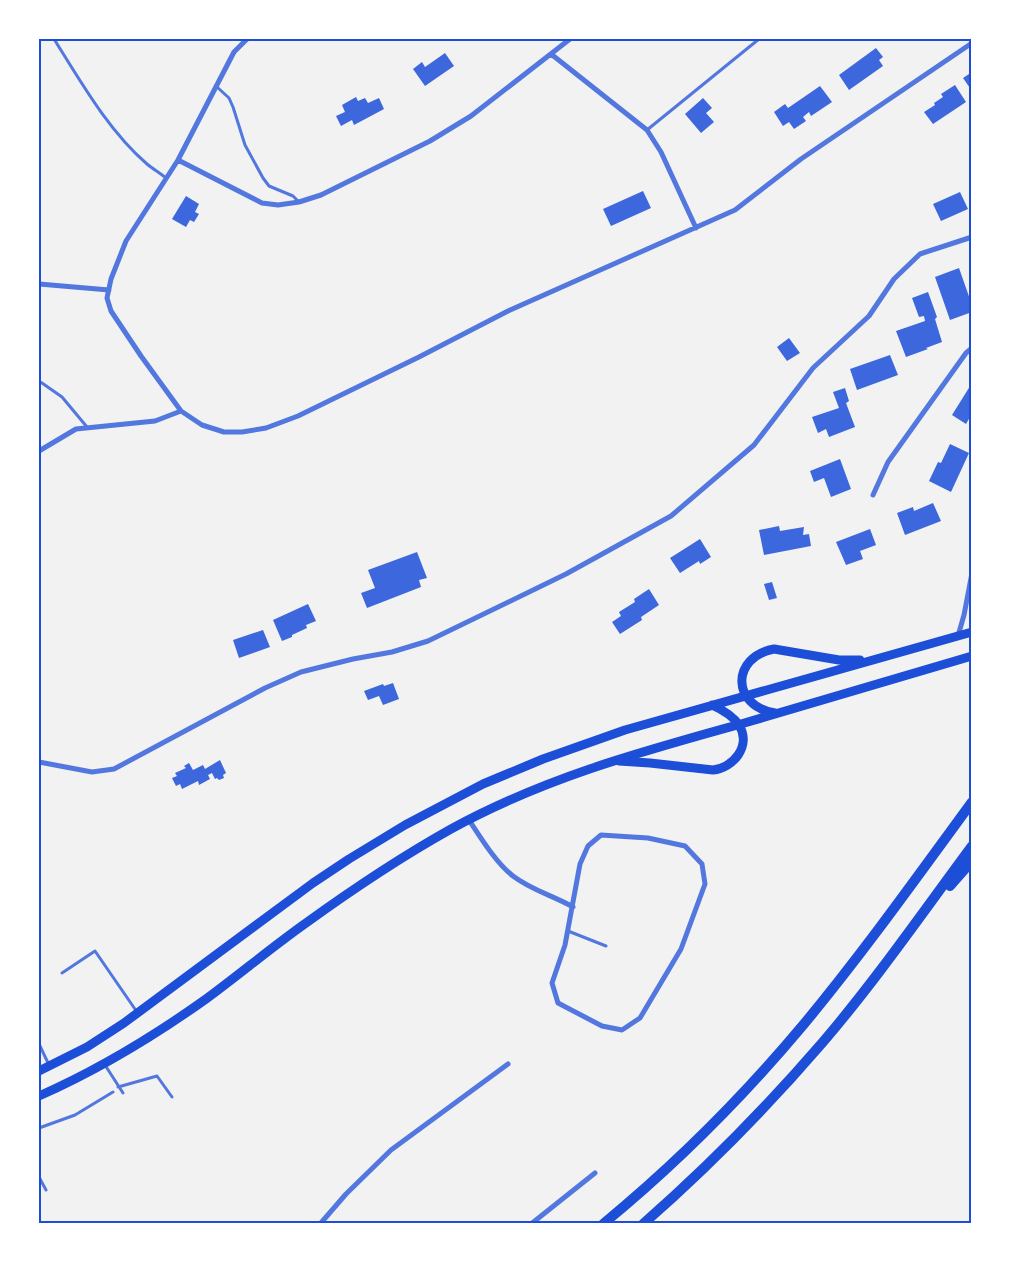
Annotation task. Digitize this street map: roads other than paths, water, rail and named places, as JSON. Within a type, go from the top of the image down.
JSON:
[{"type":"highway","points":[[603,1224],[685,1151],[775,1058],[851,966],[972,802]]},
{"type":"highway","points":[[643,1224],[705,1167],[773,1098],[851,1007],[972,846]]},
{"type":"highway","points":[[904,938],[972,861]]},
{"type":"main road","points":[[39,1071],[87,1047],[138,1013],[331,870],[424,814],[493,780],[625,730],[972,632]]},
{"type":"main road","points":[[776,714],[759,708],[746,696],[741,680],[742,674],[752,659],[765,651],[784,650],[839,660],[874,660]]},
{"type":"main road","points":[[39,1096],[76,1080],[150,1036],[204,1000],[350,892],[413,851],[469,820],[546,785],[611,761],[972,656]]},
{"type":"main road","points":[[611,761],[663,764],[705,770],[720,769],[731,764],[739,754],[743,740],[741,730],[727,713],[712,705]]},
{"type":"street","points":[[247,39],[234,52],[178,160],[126,241],[111,279],[107,298],[111,311],[181,411],[202,425],[224,432],[266,428],[308,411],[508,311],[735,210],[801,159],[972,43]]},
{"type":"street","points":[[178,160],[262,203],[278,205],[299,202],[321,195],[430,141],[471,116],[570,39]]},
{"type":"street","points":[[551,54],[647,130],[661,152],[696,228]]},
{"type":"street","points":[[39,762],[92,772],[114,769],[265,688],[301,672],[392,652],[428,641],[566,574],[671,516],[754,445],[813,368],[869,316],[894,279],[920,254],[972,238]]},
{"type":"street","points":[[39,284],[109,290]]},
{"type":"street","points":[[873,495],[888,462],[966,353],[972,348]]},
{"type":"street","points":[[39,451],[76,429],[155,421],[181,411]]},
{"type":"street","points":[[957,636],[964,615],[972,573]]},
{"type":"street","points":[[469,820],[489,850],[512,876],[573,907]]},
{"type":"street","points":[[601,835],[648,838],[685,846],[702,864],[705,884],[681,949],[640,1018],[622,1030],[602,1026],[558,1003],[552,983],[568,931],[580,864],[588,846],[601,835]]},
{"type":"street","points":[[320,1224],[346,1194],[391,1150],[508,1064]]},
{"type":"street","points":[[531,1224],[595,1173]]},
{"type":"lane","points":[[54,39],[116,131],[147,164],[166,178]]},
{"type":"lane","points":[[647,130],[759,39]]},
{"type":"lane","points":[[216,86],[229,98],[245,145],[268,186],[293,196],[299,202]]},
{"type":"lane","points":[[39,382],[62,397],[88,428]]},
{"type":"lane","points":[[568,931],[606,946]]},
{"type":"lane","points":[[62,973],[95,951],[138,1013]]},
{"type":"lane","points":[[39,1044],[49,1066]]},
{"type":"lane","points":[[104,1064],[123,1093]]},
{"type":"lane","points":[[118,1087],[157,1076],[172,1097]]},
{"type":"lane","points":[[39,1128],[75,1115],[113,1092]]},
{"type":"lane","points":[[39,1177],[46,1190]]}]
